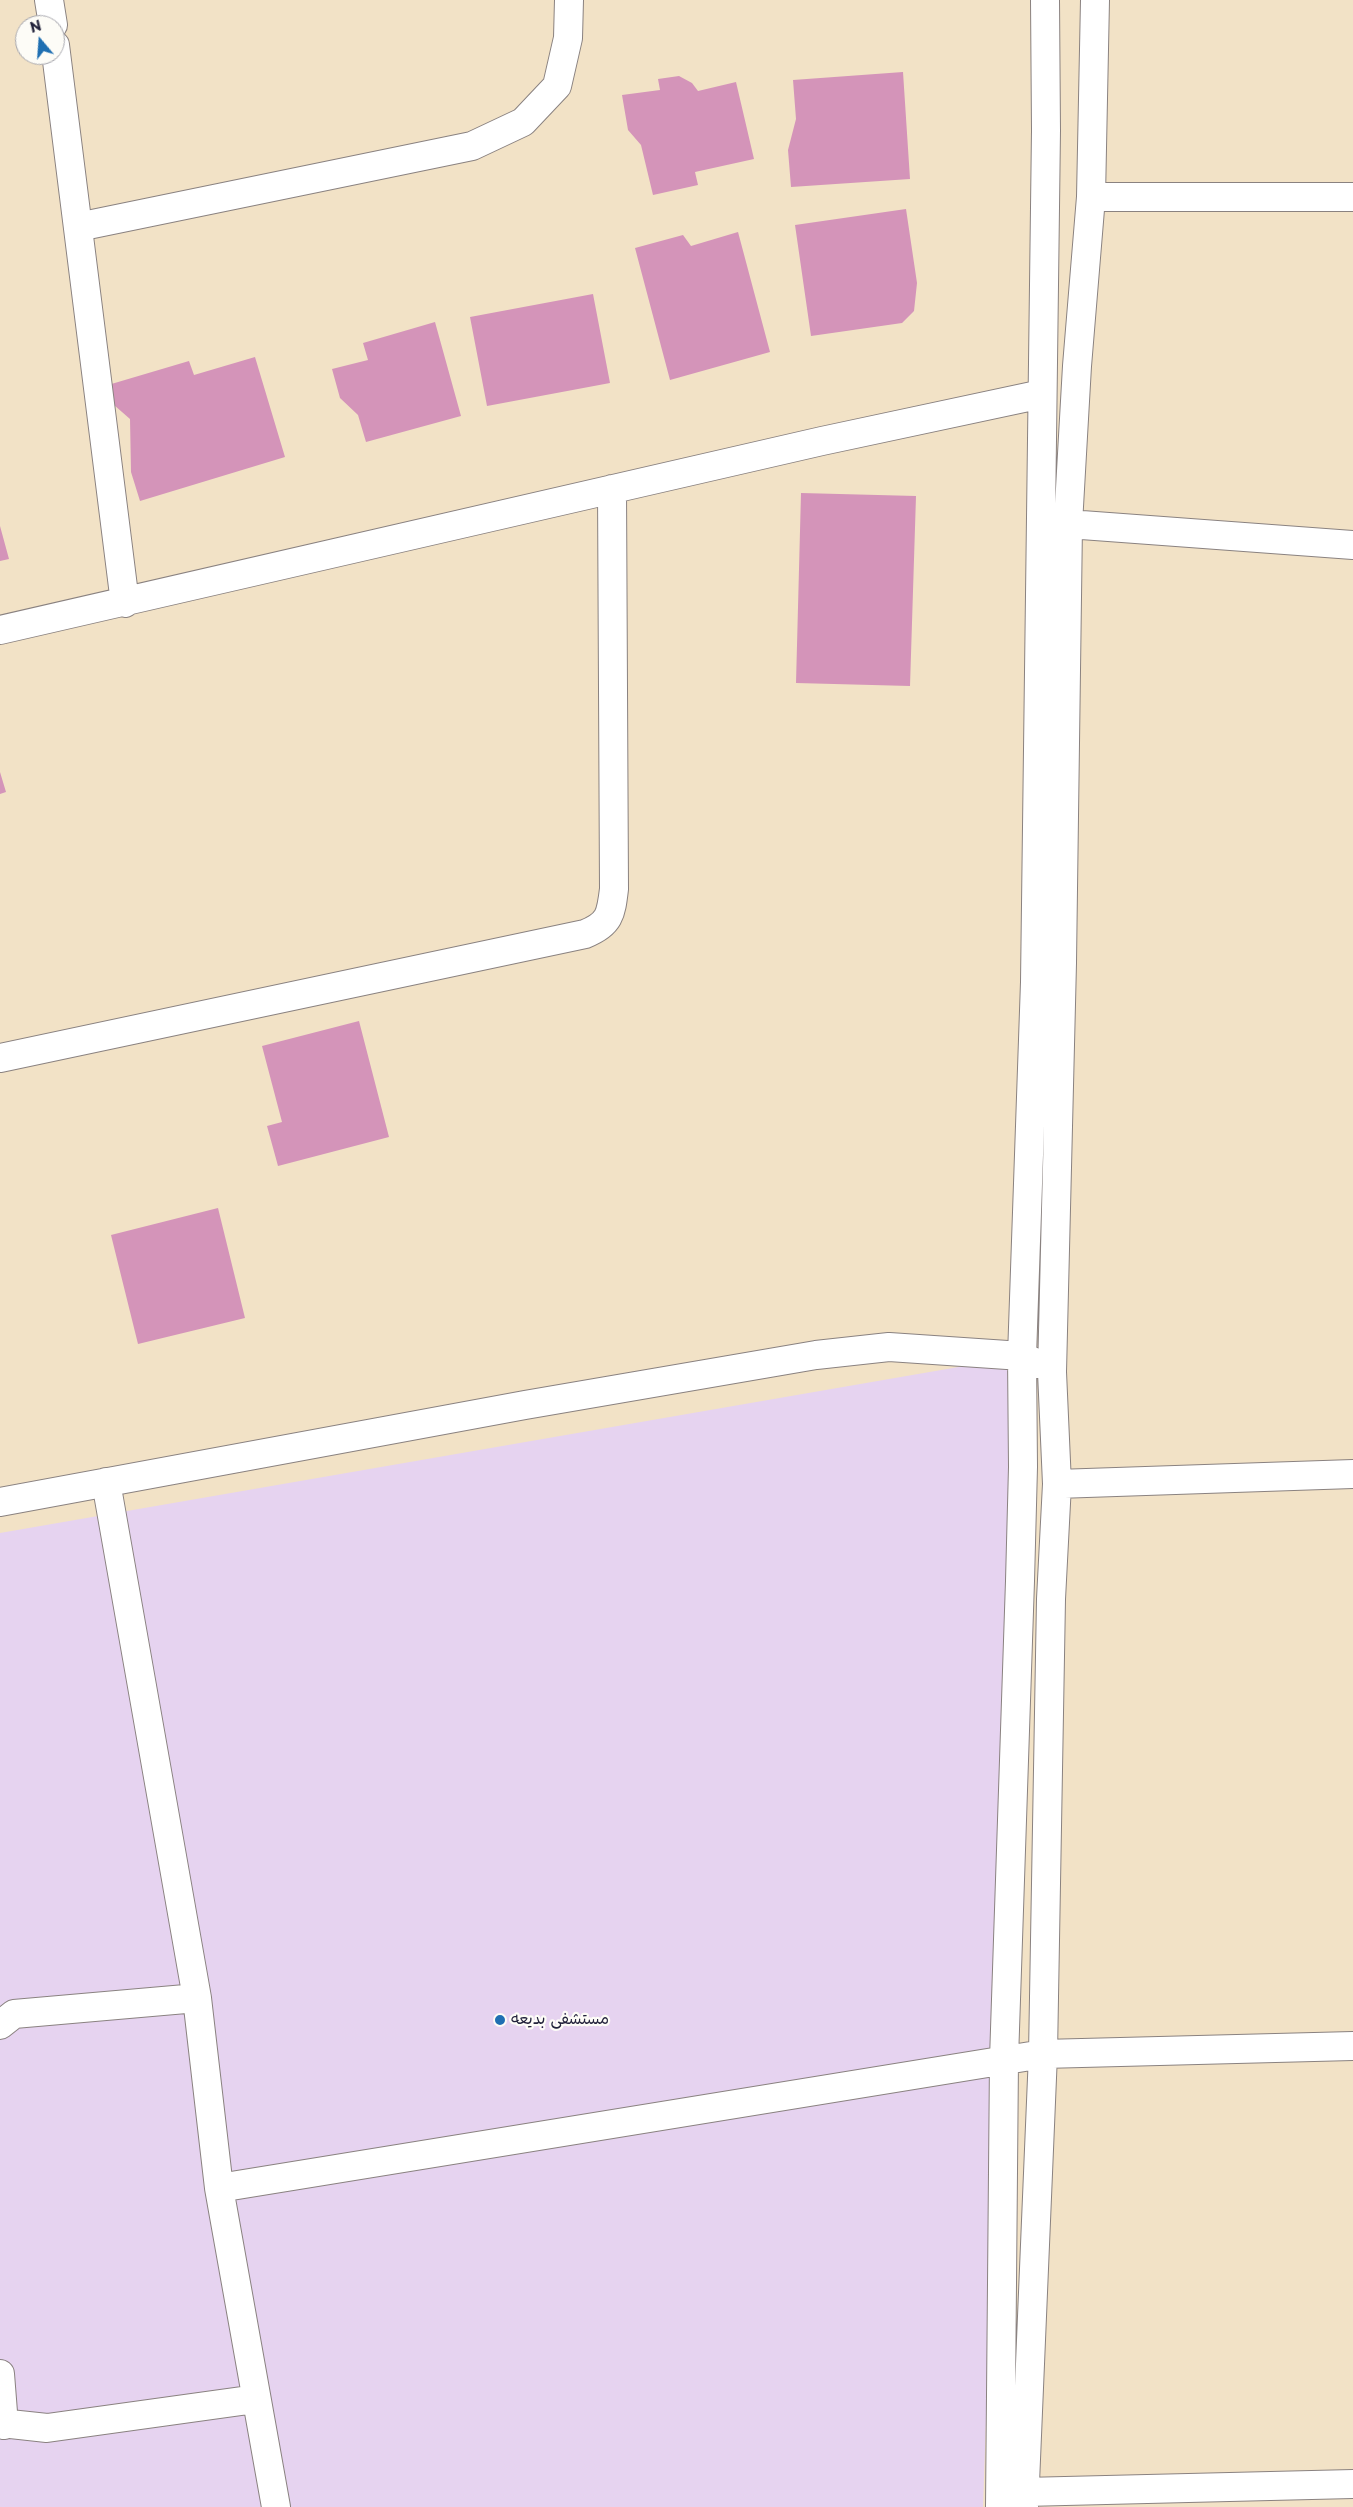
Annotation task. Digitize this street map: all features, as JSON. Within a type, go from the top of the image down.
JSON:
[{"type":"street","points":[[49,0],[51,15]]},
{"type":"street","points":[[78,226],[472,146],[523,122],[557,86],[568,38],[569,0]]},
{"type":"street","points":[[1012,2499],[1000,2413],[1004,2059],[1022,1495],[1022,1356],[1035,982],[1045,0]]},
{"type":"street","points":[[1012,2499],[1043,2054],[1051,1600],[1057,1484],[1052,1372],[1062,963],[1068,524],[1077,366],[1091,197],[1096,0]]},
{"type":"street","points":[[58,65],[125,603]]},
{"type":"street","points":[[1091,197],[1353,197]]},
{"type":"street","points":[[0,630],[125,603],[612,489],[1042,394]]},
{"type":"street","points":[[0,1058],[575,936],[598,929],[608,919],[614,889],[612,489]]},
{"type":"street","points":[[1068,524],[1353,545]]},
{"type":"street","points":[[0,1502],[525,1405],[816,1355],[888,1347],[1022,1356],[1052,1372]]},
{"type":"street","points":[[1057,1484],[1353,1474]]},
{"type":"street","points":[[106,1482],[197,1998],[219,2188],[276,2507]]},
{"type":"street","points":[[0,2025],[14,2014],[197,1998]]},
{"type":"street","points":[[219,2188],[1043,2054],[1353,2046]]},
{"type":"street","points":[[0,2374],[2,2424],[47,2428],[256,2399]]},
{"type":"street","points":[[1012,2499],[1353,2484]]},
{"type":"shaded area","name":"مستشفى بديعه","points":[[1022,1356],[983,2507],[0,2507],[0,1533]]},
{"type":"building","points":[[903,72],[910,179],[791,187],[788,150],[796,119],[793,80]]},
{"type":"building","points":[[679,76],[692,83],[698,91],[736,82],[754,159],[695,172],[698,185],[653,195],[641,145],[628,130],[622,95],[660,90],[658,79]]},
{"type":"building","points":[[906,209],[917,283],[914,311],[902,323],[811,336],[795,225]]},
{"type":"building","points":[[738,232],[770,352],[670,380],[635,248],[683,235],[691,246]]},
{"type":"building","points":[[593,294],[610,383],[487,406],[470,317]]},
{"type":"building","points":[[435,322],[461,416],[366,442],[358,415],[340,398],[332,369],[368,360],[363,343]]},
{"type":"building","points":[[255,357],[285,457],[140,501],[131,472],[130,419],[114,405],[108,385],[189,361],[194,375]]},
{"type":"building","points":[[801,493],[916,496],[910,686],[796,683]]},
{"type":"building","points":[[0,526],[9,559],[0,561]]},
{"type":"building","points":[[0,772],[6,792],[0,794]]},
{"type":"building","points":[[359,1021],[389,1137],[278,1166],[267,1126],[282,1122],[262,1046]]},
{"type":"building","points":[[218,1208],[245,1318],[138,1344],[111,1235]]},
{"type":"place","name":"مستشفى بديعه","points":[[500,2020]]}]
